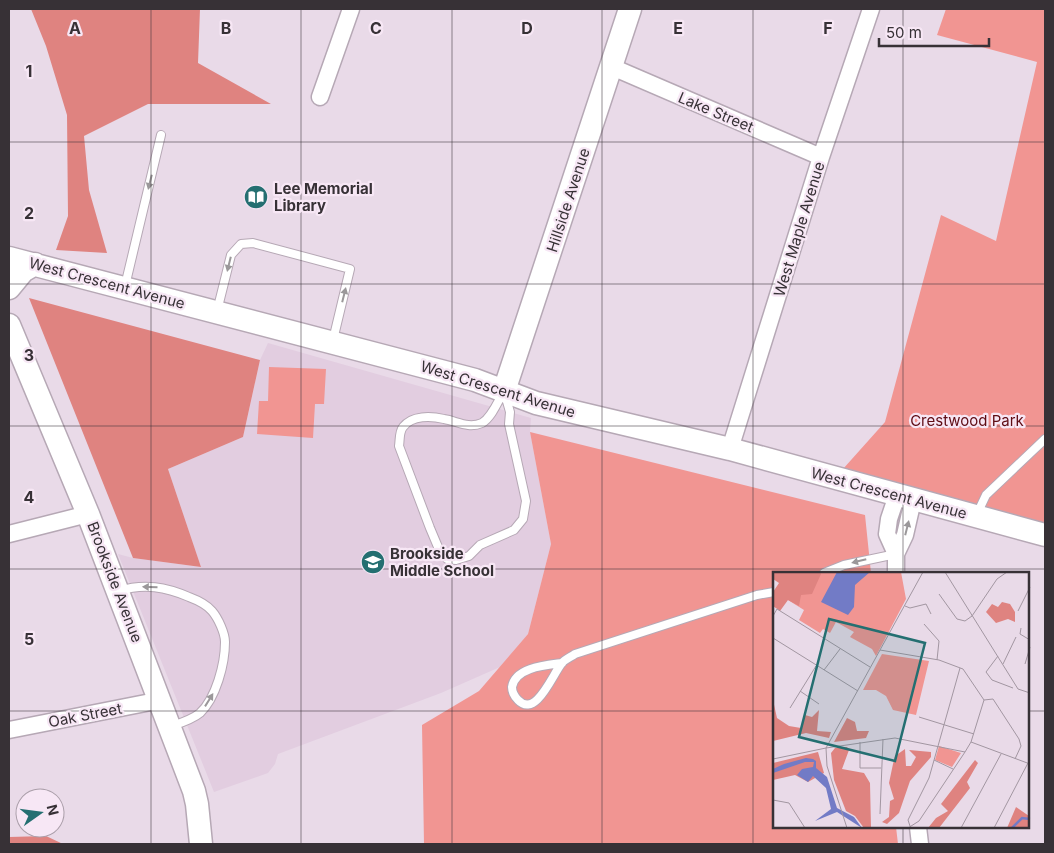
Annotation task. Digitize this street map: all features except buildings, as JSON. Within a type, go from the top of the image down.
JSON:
[{"type":"main road","name":"Hillside Avenue","points":[[504,391],[630,9]]},
{"type":"main road","name":"West Crescent Avenue","points":[[9,258],[475,380],[536,404],[730,449],[1045,535]]},
{"type":"main road","points":[[9,288],[23,271],[34,264]]},
{"type":"main road","name":"Brookside Avenue","points":[[9,325],[88,514],[161,700],[194,791],[201,844]]},
{"type":"street","points":[[320,97],[352,9]]},
{"type":"street","name":"West Maple Avenue","points":[[730,449],[821,158],[871,9]]},
{"type":"street","name":"Lake Street","points":[[612,67],[821,158]]},
{"type":"street","points":[[896,572],[896,554],[887,534],[890,519],[905,498]]},
{"type":"street","points":[[9,534],[88,514]]},
{"type":"street","name":"Oak Street","points":[[9,730],[161,700]]},
{"type":"street","points":[[918,828],[920,844]]},
{"type":"lane","points":[[124,287],[162,135]]},
{"type":"lane","points":[[216,312],[231,254],[241,244],[253,242],[350,269],[332,342]]},
{"type":"lane","points":[[504,391],[510,412],[510,431],[526,501],[523,519],[514,530],[480,545],[468,556],[456,560],[447,559],[438,547],[430,528],[400,446],[400,436],[403,427],[413,420],[428,417],[474,426],[484,422],[491,414],[504,391]]},
{"type":"lane","points":[[976,517],[986,495],[1045,439]]},
{"type":"lane","points":[[826,572],[844,565],[896,554]]},
{"type":"lane","points":[[118,592],[132,587],[151,586],[167,588],[197,600],[212,611],[220,625],[226,641],[220,675],[214,692],[207,705],[198,714],[170,727]]},
{"type":"lane","points":[[562,663],[544,665],[523,672],[516,678],[512,686],[514,696],[521,704],[530,704],[538,700],[562,663],[575,654],[757,595],[773,592]]},
{"type":"shaded area","points":[[31,9],[200,9],[198,63],[271,104],[148,104],[84,136],[89,190],[107,253],[56,250],[68,216],[67,115],[46,46]]},
{"type":"shaded area","points":[[29,298],[260,360],[243,437],[168,469],[201,567],[133,558]]},
{"type":"shaded area","name":"Brookside Middle School","points":[[268,343],[531,418],[530,432],[551,544],[528,634],[500,667],[441,693],[278,754],[275,764],[268,773],[214,792],[118,554],[133,558],[201,567],[168,469],[243,437],[260,360]]},
{"type":"shaded area","points":[[9,837],[50,838],[63,844],[9,844]]},
{"type":"green space","name":"Crestwood Park","points":[[946,9],[1045,9],[1045,523],[843,469],[885,422],[941,215],[996,241],[1037,62],[937,35]]},
{"type":"green space","points":[[269,367],[326,369],[324,404],[315,404],[313,438],[257,434],[259,401],[268,401]]},
{"type":"green space","points":[[530,432],[865,515],[871,572],[773,572],[773,828],[896,828],[898,844],[424,844],[422,725],[479,691],[528,634],[551,544]]},
{"type":"place","name":"Lee Memorial Library","points":[[256,197]]},
{"type":"place","name":"Brookside Middle School","points":[[373,562]]}]
